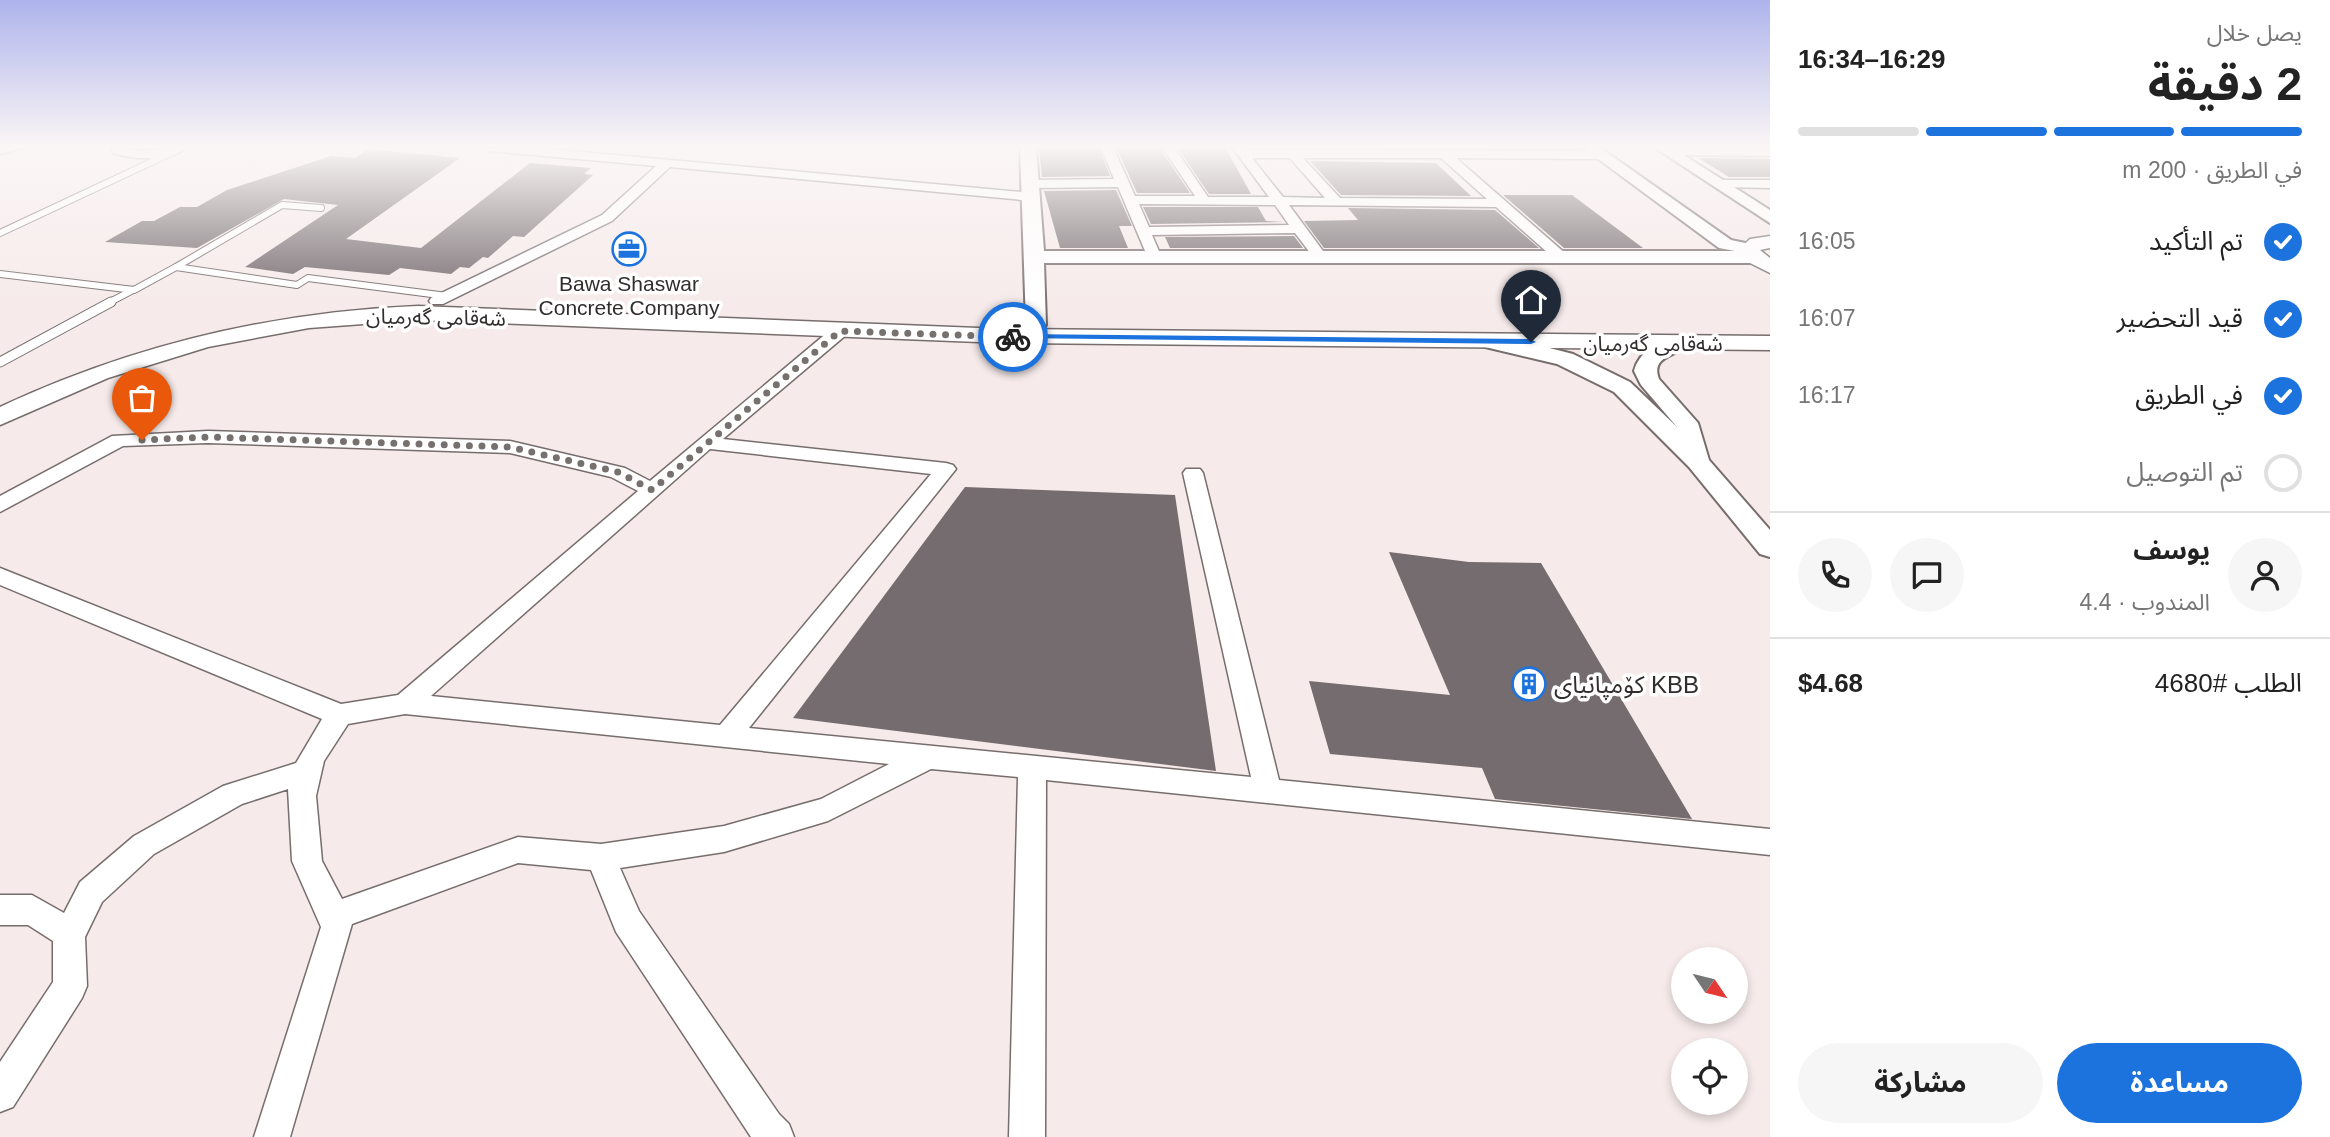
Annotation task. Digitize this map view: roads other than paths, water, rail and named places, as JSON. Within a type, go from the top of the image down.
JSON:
[{"type":"main road","points":[[1757,258],[1757,243],[1770,243]]},
{"type":"main road","name":"شەقامی گەرمیان","points":[[0,401],[119,352],[229,321],[312,307],[442,298],[1485,341],[1770,343]]},
{"type":"main road","name":"شەقامی گەرمیان","points":[[0,417],[74,383],[157,354],[253,329],[318,318],[418,313],[1018,337],[1481,327],[1770,326]]},
{"type":"street","points":[[442,298],[607,218],[627,200]]},
{"type":"street","points":[[1032,200],[1036,324]]},
{"type":"street","points":[[1131,200],[1155,258]]},
{"type":"street","points":[[1278,200],[1319,255]]},
{"type":"street","points":[[1281,200],[1500,203]]},
{"type":"street","points":[[1497,200],[1561,257]]},
{"type":"street","points":[[1665,200],[1725,243],[1757,258]]},
{"type":"street","points":[[1744,200],[1770,218]]},
{"type":"street","points":[[1143,231],[1299,229]]},
{"type":"street","points":[[1035,257],[1319,255],[1757,258]]},
{"type":"street","points":[[405,704],[706,443],[840,331]]},
{"type":"street","points":[[1485,341],[1549,354],[1605,377],[1636,399],[1698,462],[1770,548]]},
{"type":"street","points":[[1678,343],[1656,351],[1648,359],[1645,367],[1646,378],[1653,390],[1687,424],[1698,462]]},
{"type":"street","points":[[0,505],[119,440],[208,437],[510,447],[618,472],[652,490]]},
{"type":"street","points":[[706,443],[946,469],[726,737]]},
{"type":"street","points":[[1193,473],[1268,792]]},
{"type":"street","points":[[0,576],[340,715],[405,704],[1770,842]]},
{"type":"street","points":[[272,1137],[337,927],[335,916],[308,866],[300,804],[304,772],[340,715]]},
{"type":"street","points":[[335,916],[518,850],[601,857],[724,839],[828,809],[928,757]]},
{"type":"street","points":[[1027,1137],[1032,768]]},
{"type":"street","points":[[0,1094],[70,986],[70,934],[91,892],[144,845],[233,795],[304,772]]},
{"type":"street","points":[[601,857],[627,922],[766,1127],[776,1137]]},
{"type":"street","points":[[0,910],[32,910],[70,934]]},
{"type":"lane","points":[[0,233],[69,200]]},
{"type":"lane","points":[[0,362],[176,267],[282,205],[321,208]]},
{"type":"lane","points":[[176,267],[297,285],[308,278],[442,298]]},
{"type":"lane","points":[[0,274],[134,290]]},
{"type":"place","name":"Bawa Shaswar Concrete Company","points":[[629,249]]},
{"type":"place","name":"کۆمپانیای KBB","points":[[1529,684]]}]
